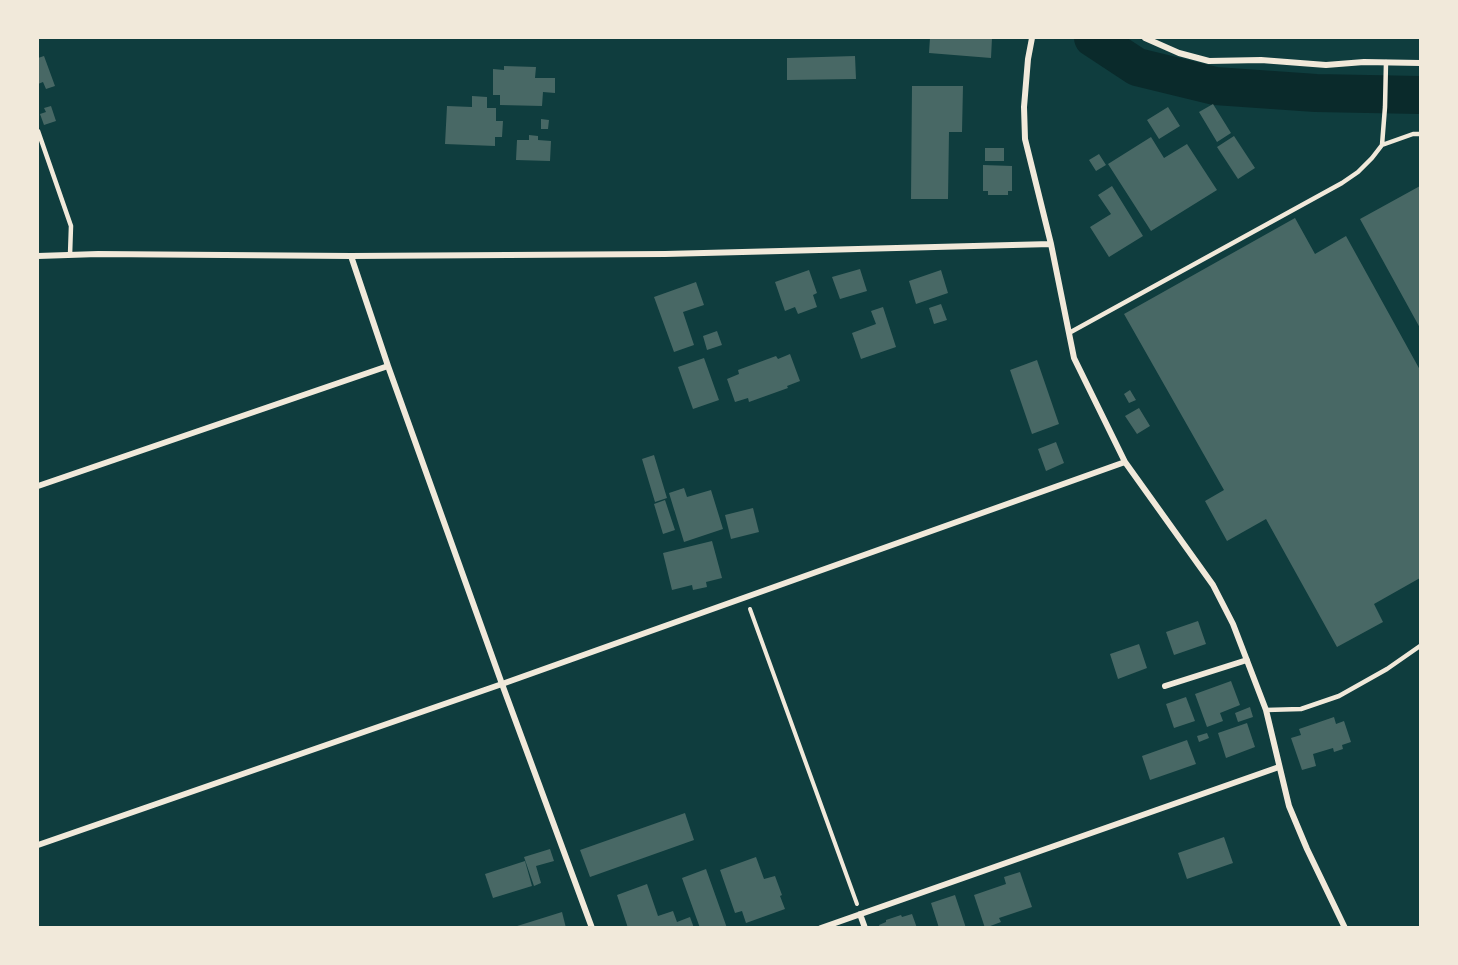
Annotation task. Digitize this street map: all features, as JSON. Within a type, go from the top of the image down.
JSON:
[{"type":"street","points":[[1032,38],[1024,107],[1025,139],[1051,244],[1074,358],[1125,462],[1213,585],[1233,624],[1266,710],[1289,806],[1345,927]]},
{"type":"street","points":[[1146,38],[1179,53],[1209,61],[1261,60],[1326,65],[1364,62],[1420,63]]},
{"type":"street","points":[[38,256],[665,254],[1051,244]]},
{"type":"street","points":[[351,256],[502,684],[592,927]]},
{"type":"street","points":[[38,486],[388,366]]},
{"type":"street","points":[[38,845],[502,684],[1125,462]]},
{"type":"street","points":[[1165,686],[1247,660]]},
{"type":"street","points":[[821,927],[1279,767]]},
{"type":"street","points":[[860,914],[865,927]]},
{"type":"lane","points":[[1382,145],[1386,62]]},
{"type":"lane","points":[[38,131],[70,226],[70,255]]},
{"type":"lane","points":[[1069,333],[1342,183],[1358,172],[1382,145],[1413,134],[1420,134]]},
{"type":"lane","points":[[1266,710],[1301,709],[1339,696],[1387,669],[1420,646]]},
{"type":"path","points":[[746,597],[860,914]]},
{"type":"building","points":[[930,38],[992,38],[991,58],[929,53]]},
{"type":"building","points":[[44,56],[55,86],[46,89],[43,82],[38,84],[38,58]]},
{"type":"building","points":[[855,56],[856,79],[787,80],[787,58]]},
{"type":"building","points":[[504,66],[536,67],[535,78],[555,78],[555,93],[543,92],[542,106],[500,105],[500,95],[493,95],[493,69],[504,70]]},
{"type":"building","points":[[912,86],[963,86],[962,132],[949,132],[948,199],[911,199]]},
{"type":"building","points":[[472,96],[487,97],[487,108],[496,108],[496,121],[503,121],[502,137],[495,137],[495,146],[445,144],[447,106],[472,107]]},
{"type":"building","points":[[1213,104],[1231,133],[1217,142],[1199,112]]},
{"type":"building","points":[[51,106],[56,121],[44,125],[40,114],[46,112],[44,108]]},
{"type":"building","points":[[1168,107],[1180,126],[1159,139],[1147,120]]},
{"type":"building","points":[[541,119],[549,120],[548,129],[541,129]]},
{"type":"building","points":[[529,135],[538,136],[538,140],[551,141],[550,161],[516,160],[517,140],[529,140]]},
{"type":"building","points":[[1234,136],[1255,168],[1238,179],[1217,147]]},
{"type":"building","points":[[1151,137],[1164,158],[1187,144],[1217,190],[1151,231],[1108,164]]},
{"type":"building","points":[[985,148],[1004,148],[1004,161],[985,161]]},
{"type":"building","points":[[1099,154],[1106,165],[1096,171],[1089,160]]},
{"type":"building","points":[[983,165],[1012,166],[1012,191],[1008,191],[1008,195],[988,195],[988,191],[983,191]]},
{"type":"building","points":[[1112,186],[1143,236],[1109,257],[1090,227],[1111,214],[1098,195]]},
{"type":"building","points":[[1420,186],[1420,328],[1360,219]]},
{"type":"building","points":[[1295,218],[1315,254],[1346,236],[1420,370],[1420,578],[1374,604],[1383,622],[1337,647],[1266,519],[1227,541],[1205,501],[1224,490],[1124,314]]},
{"type":"building","points":[[860,269],[867,291],[840,299],[832,277]]},
{"type":"building","points":[[809,270],[817,293],[813,295],[817,307],[798,314],[795,307],[785,311],[775,282]]},
{"type":"building","points":[[941,270],[948,293],[916,304],[909,281]]},
{"type":"building","points":[[696,282],[704,305],[683,312],[694,345],[674,352],[654,297]]},
{"type":"building","points":[[941,304],[947,320],[934,324],[929,308]]},
{"type":"building","points":[[883,307],[896,347],[861,359],[852,333],[876,324],[871,311]]},
{"type":"building","points":[[717,331],[722,345],[707,350],[703,336]]},
{"type":"building","points":[[790,354],[800,381],[787,386],[788,388],[749,402],[748,398],[735,402],[727,379],[739,374],[738,370],[776,356],[778,359]]},
{"type":"building","points":[[704,358],[719,400],[693,409],[678,367]]},
{"type":"building","points":[[1037,360],[1059,424],[1032,434],[1010,370]]},
{"type":"building","points":[[1130,390],[1136,400],[1129,403],[1124,394]]},
{"type":"building","points":[[1139,408],[1150,426],[1137,434],[1125,416]]},
{"type":"building","points":[[1056,442],[1064,463],[1046,471],[1038,449]]},
{"type":"building","points":[[654,455],[667,498],[655,502],[642,459]]},
{"type":"building","points":[[684,488],[687,497],[711,490],[723,529],[684,542],[669,493]]},
{"type":"building","points":[[665,500],[675,530],[663,534],[654,504]]},
{"type":"building","points":[[753,508],[759,532],[731,539],[725,515]]},
{"type":"building","points":[[712,541],[722,578],[706,582],[707,587],[693,590],[692,585],[672,590],[663,553]]},
{"type":"building","points":[[1198,621],[1206,644],[1174,655],[1166,632]]},
{"type":"building","points":[[1139,644],[1147,668],[1118,679],[1110,654]]},
{"type":"building","points":[[1231,681],[1240,705],[1220,713],[1223,721],[1207,727],[1195,694]]},
{"type":"building","points":[[1186,697],[1195,721],[1174,728],[1166,704]]},
{"type":"building","points":[[1250,707],[1253,717],[1238,722],[1235,713]]},
{"type":"building","points":[[1334,717],[1336,724],[1344,721],[1351,742],[1342,745],[1343,749],[1334,752],[1333,748],[1313,754],[1316,766],[1302,770],[1291,738],[1301,735],[1299,729]]},
{"type":"building","points":[[1247,723],[1255,747],[1226,758],[1218,733]]},
{"type":"building","points":[[1207,733],[1209,738],[1199,742],[1197,736]]},
{"type":"building","points":[[1187,740],[1196,764],[1150,780],[1142,756]]},
{"type":"building","points":[[685,813],[694,840],[590,877],[580,850]]},
{"type":"building","points":[[1224,837],[1233,863],[1187,879],[1178,853]]},
{"type":"building","points":[[550,849],[554,861],[536,866],[541,883],[534,886],[524,857]]},
{"type":"building","points":[[756,857],[764,879],[775,876],[785,909],[746,923],[742,911],[735,913],[720,870]]},
{"type":"building","points":[[525,861],[532,886],[493,898],[485,874]]},
{"type":"building","points":[[706,869],[727,928],[700,928],[682,878]]},
{"type":"building","points":[[1020,872],[1032,907],[999,918],[1001,922],[985,928],[974,895],[1006,884],[1004,877]]},
{"type":"building","points":[[647,884],[658,916],[673,911],[677,922],[690,917],[694,928],[628,928],[617,895]]},
{"type":"building","points":[[955,895],[966,928],[939,928],[931,903]]},
{"type":"building","points":[[562,912],[566,928],[514,928],[514,927]]},
{"type":"building","points":[[912,914],[917,928],[880,928],[879,925],[886,920]]},
{"type":"waterway","points":[[1093,38],[1137,67],[1215,86],[1316,93],[1420,95]]}]
